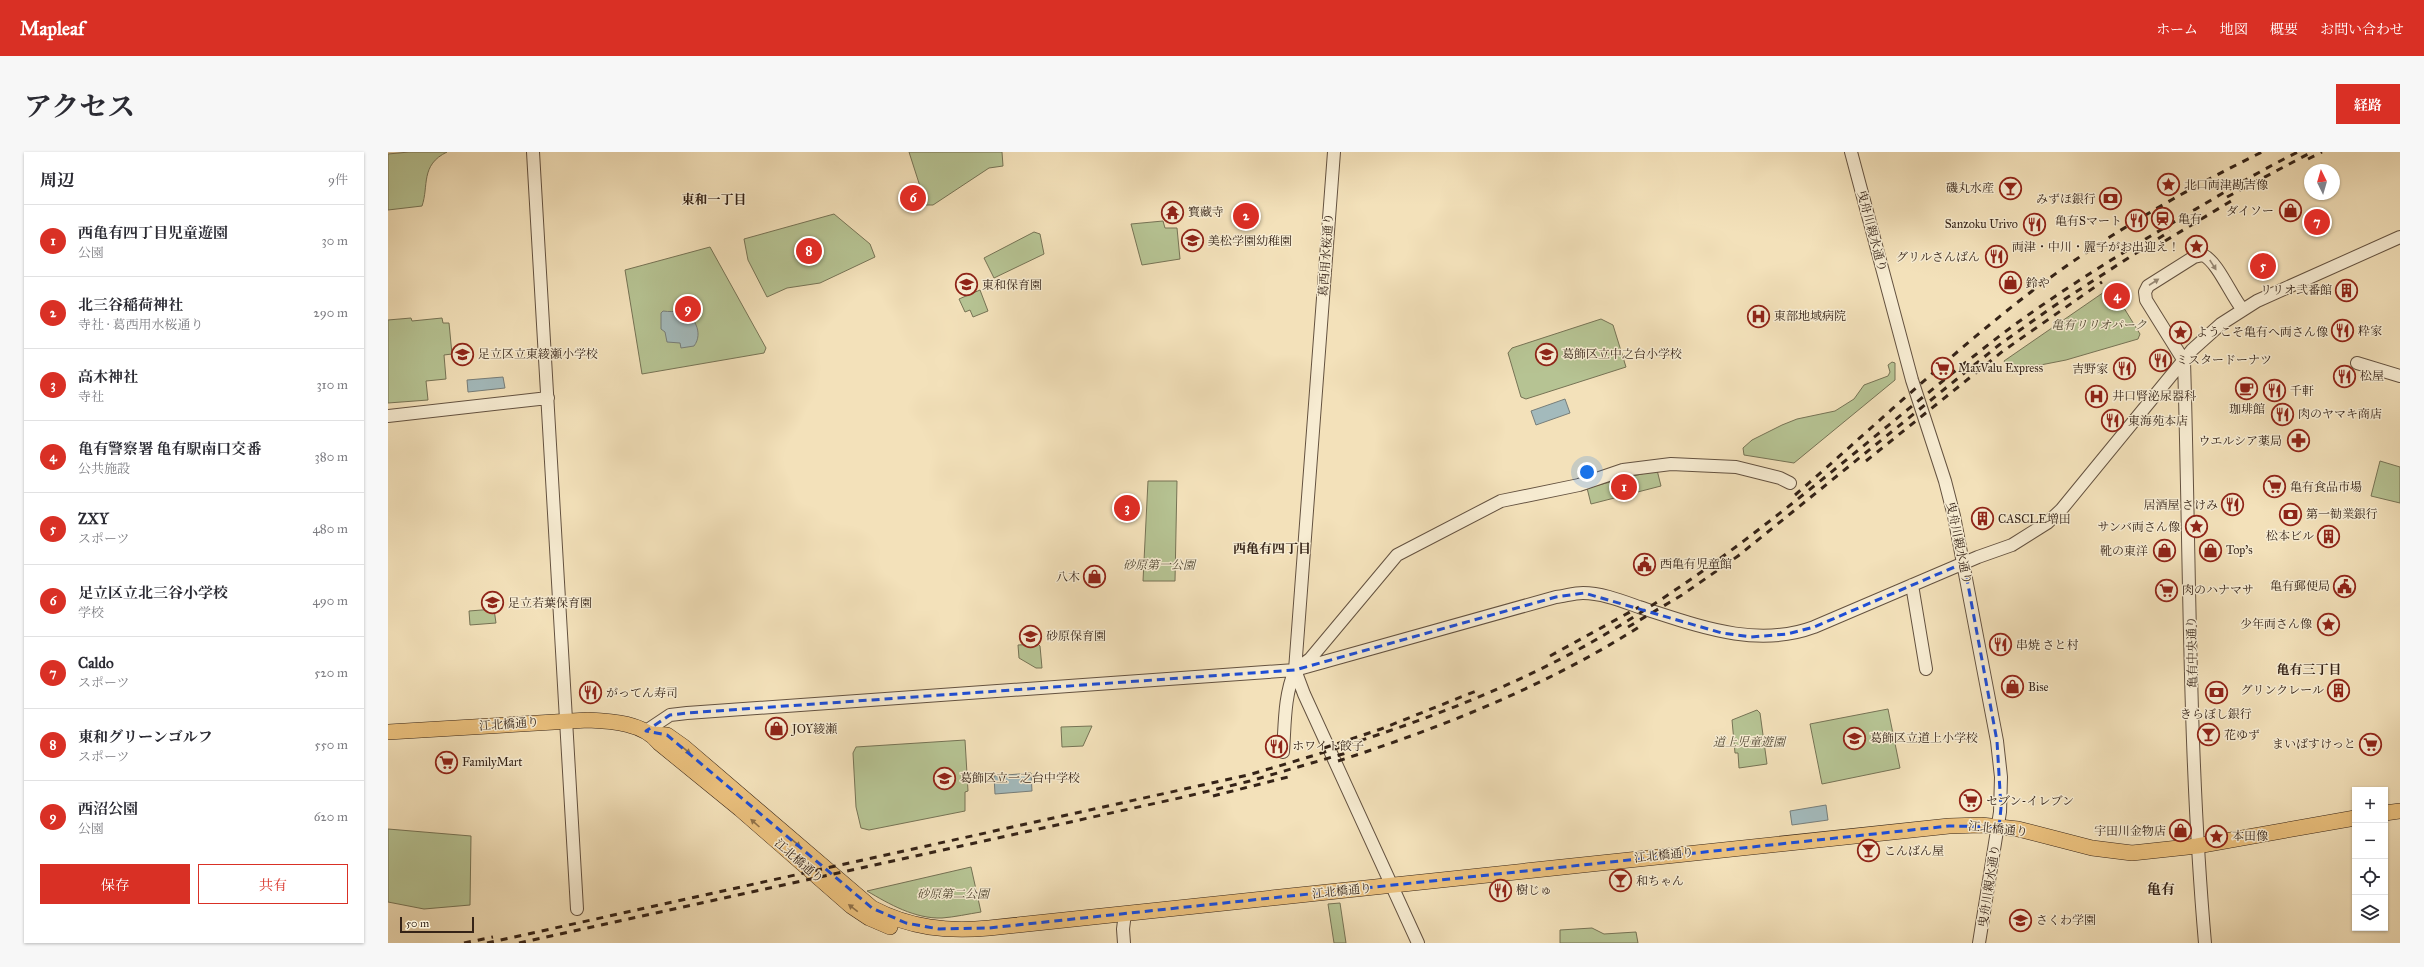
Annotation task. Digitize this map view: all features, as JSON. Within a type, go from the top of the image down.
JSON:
[{"type":"main road","name":"江北橋通り","points":[[388,732],[566,720],[602,720],[649,732],[659,743],[861,914],[882,924],[908,932],[939,935],[970,930],[1125,913],[1971,824],[2031,832],[2110,852],[2148,853],[2197,846],[2352,819]]},
{"type":"main road","points":[[2388,812],[2400,810]]},
{"type":"street","points":[[533,152],[577,909]]},
{"type":"street","name":"葛西用水桜通り","points":[[1295,670],[1334,152]]},
{"type":"street","name":"曳舟川親水通り","points":[[1851,152],[1912,380],[1945,481],[1964,563],[1998,741],[2001,793],[1999,827],[1979,943]]},
{"type":"street","points":[[649,732],[670,715],[1295,670],[1556,597],[1584,593],[1608,598],[1722,633],[1751,637],[1803,631],[2012,544],[2047,523],[2061,510],[2184,361],[2210,333],[2243,310],[2400,237]]},
{"type":"street","points":[[2184,361],[2146,300],[2145,292],[2148,286],[2198,255],[2203,255],[2210,260],[2232,296],[2243,310]]},
{"type":"street","name":"亀有中央通り","points":[[2184,361],[2197,846],[2205,943]]},
{"type":"street","points":[[2357,362],[2400,376]]},
{"type":"street","points":[[388,416],[548,398]]},
{"type":"street","points":[[1283,752],[1288,686],[1295,670],[1310,659],[1397,555],[1501,501],[1579,485],[1624,470],[1670,464],[1736,467],[1780,478],[1790,483]]},
{"type":"street","points":[[1912,585],[1926,669]]},
{"type":"street","points":[[1295,670],[1301,688],[1418,943]]},
{"type":"street","points":[[1124,943],[1123,929],[1125,913]]},
{"type":"highlighted area","points":[[1964,563],[1997,741],[2001,808],[1999,827],[1949,826],[989,928],[939,929],[906,923],[872,908],[667,735],[646,731],[670,715],[687,713],[1295,670],[1556,597],[1584,593],[1722,633],[1751,637],[1787,634],[1814,627]]},
{"type":"green space","points":[[409,152],[447,152],[438,157],[429,170],[422,206],[388,210],[388,154]]},
{"type":"green space","points":[[909,152],[1002,152],[1003,166],[989,168],[933,205],[926,205]]},
{"type":"green space","points":[[834,214],[870,244],[875,257],[820,283],[787,288],[767,297],[748,260],[744,239]]},
{"type":"green space","points":[[1163,221],[1165,228],[1177,228],[1180,259],[1142,265],[1131,224]]},
{"type":"green space","points":[[1034,232],[1040,234],[1044,254],[994,278],[984,258]]},
{"type":"green space","points":[[710,247],[766,348],[764,353],[642,374],[625,270]]},
{"type":"green space","points":[[980,290],[988,311],[973,317],[970,310],[965,312],[959,299]]},
{"type":"green space","name":"亀有リリオパーク","points":[[2107,290],[2114,303],[2119,300],[2140,334],[2138,339],[2066,360],[2010,371],[2004,361]]},
{"type":"green space","points":[[411,318],[412,321],[442,318],[443,323],[449,323],[452,354],[444,355],[446,379],[426,381],[428,400],[388,403],[388,320]]},
{"type":"green space","points":[[1601,319],[1613,325],[1626,367],[1526,399],[1521,397],[1508,353],[1512,348]]},
{"type":"green space","points":[[1892,362],[1895,363],[1895,380],[1794,463],[1744,455],[1743,448],[1752,440],[1782,425],[1797,419],[1835,411],[1854,399],[1864,385],[1888,376],[1890,372],[1888,365]]},
{"type":"green space","points":[[2380,461],[2400,467],[2400,503],[2371,496]]},
{"type":"green space","points":[[1657,470],[1661,486],[1591,504],[1587,488]]},
{"type":"green space","name":"砂原第一公園","points":[[1148,481],[1177,481],[1175,581],[1143,581]]},
{"type":"green space","points":[[494,609],[496,623],[470,625],[469,611]]},
{"type":"green space","points":[[1038,644],[1040,646],[1042,668],[1036,668],[1019,658],[1018,645]]},
{"type":"green space","points":[[1888,709],[1900,768],[1822,784],[1810,724]]},
{"type":"green space","name":"道上児童遊園","points":[[1757,710],[1760,713],[1767,764],[1739,768],[1738,753],[1735,753],[1732,720]]},
{"type":"green space","points":[[1092,726],[1083,746],[1062,747],[1061,727]]},
{"type":"green space","points":[[965,740],[968,791],[965,792],[965,811],[869,830],[861,828],[856,807],[853,753],[856,747]]},
{"type":"green space","points":[[388,829],[471,836],[470,905],[424,909],[388,902]]},
{"type":"green space","name":"砂原第二公園","points":[[971,867],[981,912],[942,918],[932,918],[893,906],[867,891]]},
{"type":"green space","points":[[1340,903],[1346,943],[1334,943],[1328,904]]},
{"type":"green space","points":[[1592,928],[1604,934],[1636,932],[1638,943],[1560,943],[1560,930]]},
{"type":"water","points":[[663,311],[678,312],[690,316],[698,330],[697,341],[694,346],[681,348],[680,343],[667,342],[665,332],[661,329],[661,313]]},
{"type":"water","points":[[503,377],[505,388],[468,392],[467,380]]},
{"type":"water","points":[[1565,399],[1570,413],[1536,425],[1531,411]]},
{"type":"water","points":[[1031,773],[1032,791],[995,794],[994,776]]},
{"type":"water","points":[[1826,805],[1828,820],[1792,825],[1790,811]]},
{"type":"railway","points":[[1795,495],[1944,363],[2036,288],[2090,250],[2174,198],[2262,152]]},
{"type":"railway","points":[[487,943],[1248,775],[1387,732],[1523,678],[1609,632],[1710,566],[1806,493],[1993,341],[2037,309],[2151,236],[2251,177],[2298,152]]},
{"type":"railway","points":[[2227,197],[2312,152]]},
{"type":"railway","points":[[2308,159],[2322,152]]},
{"type":"railway","points":[[2165,241],[2236,198]]},
{"type":"railway","points":[[1628,627],[1682,595],[1738,556],[1999,345],[2051,308],[2170,231]]},
{"type":"railway","points":[[1866,461],[2003,351],[2102,282]]},
{"type":"railway","points":[[1550,656],[1639,607]]},
{"type":"railway","points":[[1338,761],[1417,734],[1494,703],[1570,667],[1607,647],[1642,625]]},
{"type":"railway","points":[[1324,748],[1381,729],[1476,691]]},
{"type":"railway","points":[[519,943],[1184,797],[1250,781],[1346,753]]},
{"type":"railway","points":[[1213,796],[1288,777]]},
{"type":"railway","points":[[464,943],[493,937]]},
{"type":"place","name":"北口両津勘吉像","points":[[2168,185]]},
{"type":"place","name":"磯丸水産","points":[[2010,188]]},
{"type":"place","name":"足立区立北三谷小学校","points":[[913,198]]},
{"type":"place","name":"みずほ銀行","points":[[2111,199]]},
{"type":"place","name":"ダイソー","points":[[2290,211]]},
{"type":"place","name":"寳藏寺","points":[[1173,212]]},
{"type":"place","name":"北三谷稲荷神社","points":[[1246,216]]},
{"type":"place","name":"亀有","points":[[2163,219]]},
{"type":"place","name":"亀有Sマート","points":[[2137,221]]},
{"type":"place","name":"Caldo","points":[[2317,222]]},
{"type":"place","name":"Sanzoku Urivo","points":[[2034,224]]},
{"type":"place","name":"美松学園幼稚園","points":[[1193,241]]},
{"type":"place","name":"両津・中川・麗子がお出迎え！","points":[[2196,247]]},
{"type":"place","name":"東和グリーンゴルフ","points":[[809,251]]},
{"type":"place","name":"グリルさんばん","points":[[1996,257]]},
{"type":"place","name":"ZXY","points":[[2263,266]]},
{"type":"place","name":"鈴や","points":[[2011,283]]},
{"type":"place","name":"東和保育園","points":[[967,285]]},
{"type":"place","name":"リリオ弐番館","points":[[2347,290]]},
{"type":"place","name":"亀有警察署 亀有駅南口交番","points":[[2117,296]]},
{"type":"place","name":"西沼公園","points":[[688,309]]},
{"type":"place","name":"東部地域病院","points":[[1759,316]]},
{"type":"place","name":"粋家","points":[[2343,331]]},
{"type":"place","name":"ようこそ亀有へ両さん像","points":[[2181,332]]},
{"type":"place","name":"足立区立東綾瀬小学校","points":[[462,354]]},
{"type":"place","name":"葛飾区立中之台小学校","points":[[1546,354]]},
{"type":"place","name":"ミスタードーナツ","points":[[2161,360]]},
{"type":"place","name":"MaxValu Express","points":[[1943,368]]},
{"type":"place","name":"吉野家","points":[[2124,369]]},
{"type":"place","name":"松屋","points":[[2344,376]]},
{"type":"place","name":"珈琲館","points":[[2247,388]]},
{"type":"place","name":"千軒","points":[[2275,391]]},
{"type":"place","name":"井口腎泌尿器科","points":[[2097,396]]},
{"type":"place","name":"肉のヤマキ商店","points":[[2282,414]]},
{"type":"place","name":"東海苑本店","points":[[2112,421]]},
{"type":"place","name":"ウエルシア薬局","points":[[2298,441]]},
{"type":"place","name":"西亀有四丁目児童遊園","points":[[1624,487]]},
{"type":"place","name":"亀有食品市場","points":[[2275,487]]},
{"type":"place","name":"居酒屋 さけみ","points":[[2233,505]]},
{"type":"place","name":"高木神社","points":[[1127,508]]},
{"type":"place","name":"第一勧業銀行","points":[[2290,514]]},
{"type":"place","name":"CASCLE増田","points":[[1983,519]]},
{"type":"place","name":"サンバ両さん像","points":[[2196,527]]},
{"type":"place","name":"松本ビル","points":[[2329,536]]},
{"type":"place","name":"Top’s","points":[[2211,550]]},
{"type":"place","name":"靴の東洋","points":[[2164,551]]},
{"type":"place","name":"西亀有児童館","points":[[1645,564]]},
{"type":"place","name":"八木","points":[[1095,577]]},
{"type":"place","name":"亀有郵便局","points":[[2345,586]]},
{"type":"place","name":"肉のハナマサ","points":[[2166,590]]},
{"type":"place","name":"足立若葉保育園","points":[[493,603]]},
{"type":"place","name":"少年両さん像","points":[[2328,624]]},
{"type":"place","name":"砂原保育園","points":[[1031,636]]},
{"type":"place","name":"串焼 さと村","points":[[2001,645]]},
{"type":"place","name":"Bise","points":[[2012,687]]},
{"type":"place","name":"グリンクレール","points":[[2339,690]]},
{"type":"place","name":"がってん寿司","points":[[591,693]]},
{"type":"place","name":"きらぼし銀行","points":[[2216,693]]},
{"type":"place","name":"JOY綾瀬","points":[[776,729]]},
{"type":"place","name":"花ゆず","points":[[2208,735]]},
{"type":"place","name":"葛飾区立道上小学校","points":[[1854,738]]},
{"type":"place","name":"まいばすけっと","points":[[2371,744]]},
{"type":"place","name":"ホワイト餃子","points":[[1277,746]]},
{"type":"place","name":"FamilyMart","points":[[447,762]]},
{"type":"place","name":"葛飾区立一之台中学校","points":[[944,778]]},
{"type":"place","name":"セブン-イレブン","points":[[1971,801]]},
{"type":"place","name":"宇田川金物店","points":[[2181,831]]},
{"type":"place","name":"本田像","points":[[2217,836]]},
{"type":"place","name":"こんばん屋","points":[[1868,851]]},
{"type":"place","name":"和ちゃん","points":[[1621,881]]},
{"type":"place","name":"樹じゅ","points":[[1501,890]]},
{"type":"place","name":"さくわ学園","points":[[2021,920]]},
{"type":"district","name":"東和一丁目","points":[[714,199]]},
{"type":"district","name":"西亀有四丁目","points":[[1272,548]]},
{"type":"district","name":"亀有三丁目","points":[[2309,669]]},
{"type":"district","name":"亀有","points":[[2161,889]]}]
